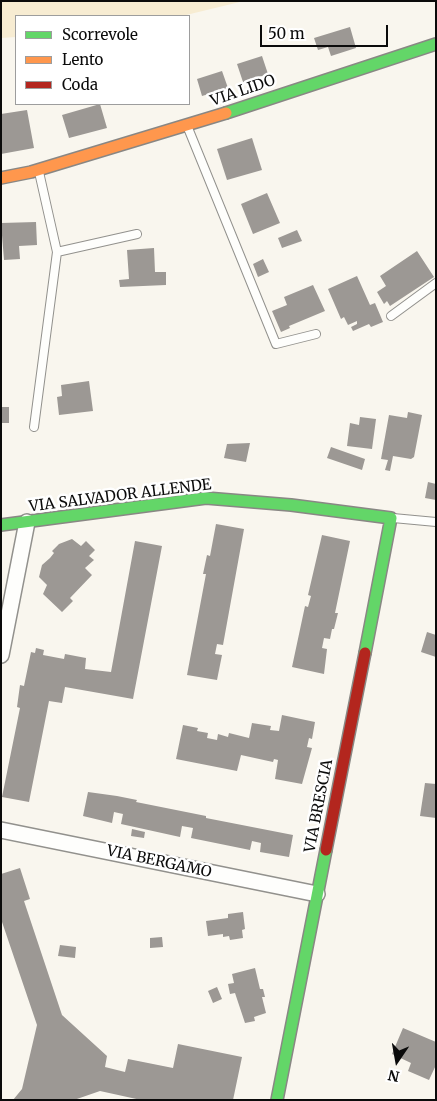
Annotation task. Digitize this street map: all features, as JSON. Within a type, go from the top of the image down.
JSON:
[{"type":"street","name":"VIA LIDO","points":[[1,178],[39,170],[187,126],[436,44]]},
{"type":"street","name":"VIA SALVADOR ALLENDE","points":[[1,525],[206,498],[291,505],[391,518]]},
{"type":"street","name":"VIA BRESCIA","points":[[277,1100],[391,518]]},
{"type":"street","points":[[1,655],[28,522]]},
{"type":"street","name":"VIA BERGAMO","points":[[1,830],[317,894]]},
{"type":"lane","points":[[187,126],[276,344],[316,334]]},
{"type":"lane","points":[[34,427],[57,252],[39,170]]},
{"type":"lane","points":[[57,252],[137,234]]},
{"type":"lane","points":[[390,316],[436,284]]},
{"type":"lane","points":[[391,518],[436,522]]},
{"type":"sand","points":[[1,1],[244,1],[186,15],[15,15],[15,37],[1,38]]},
{"type":"building","points":[[350,27],[356,48],[331,56],[328,47],[318,50],[314,38]]},
{"type":"building","points":[[262,56],[268,74],[243,82],[237,64]]},
{"type":"building","points":[[222,71],[228,88],[202,96],[197,79]]},
{"type":"building","points":[[100,105],[107,128],[69,138],[62,115]]},
{"type":"building","points":[[27,110],[34,148],[1,154],[1,114]]},
{"type":"building","points":[[252,138],[262,170],[227,180],[217,149]]},
{"type":"building","points":[[267,193],[280,223],[253,234],[241,204]]},
{"type":"building","points":[[36,222],[37,245],[19,246],[20,259],[4,260],[1,223]]},
{"type":"building","points":[[297,230],[302,241],[282,248],[278,238]]},
{"type":"building","points":[[154,248],[155,272],[166,272],[166,285],[120,287],[119,280],[129,279],[127,250]]},
{"type":"building","points":[[417,251],[434,277],[390,306],[387,301],[384,304],[377,292],[386,286],[380,276]]},
{"type":"building","points":[[263,259],[269,272],[258,277],[253,264]]},
{"type":"building","points":[[357,276],[370,305],[375,303],[383,322],[371,327],[369,324],[353,331],[351,327],[357,324],[357,321],[348,325],[344,317],[341,319],[328,289]]},
{"type":"building","points":[[313,285],[325,311],[289,326],[290,328],[281,332],[272,311],[287,305],[284,297]]},
{"type":"building","points":[[89,381],[93,411],[59,415],[57,397],[62,396],[61,385]]},
{"type":"building","points":[[1,407],[9,407],[9,423],[1,423]]},
{"type":"building","points":[[408,412],[422,415],[414,457],[411,459],[393,456],[390,471],[385,470],[388,460],[381,459],[389,415],[407,418]]},
{"type":"building","points":[[360,417],[376,419],[372,449],[347,446],[350,423],[359,425]]},
{"type":"building","points":[[250,443],[246,462],[224,458],[227,444]]},
{"type":"building","points":[[331,447],[365,459],[362,470],[327,458]]},
{"type":"building","points":[[428,482],[436,484],[436,500],[425,498]]},
{"type":"building","points":[[216,524],[244,529],[223,645],[217,644],[215,654],[222,655],[217,680],[187,675],[206,574],[203,574],[207,555],[210,556]]},
{"type":"building","points":[[322,535],[350,541],[335,613],[338,613],[334,629],[332,629],[330,639],[324,638],[322,648],[327,649],[324,674],[292,667],[305,606],[308,607],[311,596],[308,595]]},
{"type":"building","points":[[72,539],[81,546],[86,541],[95,550],[89,556],[94,560],[85,568],[92,575],[70,598],[73,601],[62,612],[43,594],[47,585],[39,577],[42,565],[54,553],[52,551],[59,544]]},
{"type":"building","points":[[135,541],[162,546],[133,699],[65,687],[62,703],[49,701],[29,802],[2,797],[20,708],[17,707],[20,685],[24,686],[31,652],[35,653],[36,648],[44,650],[43,655],[64,659],[65,654],[86,658],[85,669],[111,672]]},
{"type":"building","points":[[427,632],[436,635],[436,657],[421,652]]},
{"type":"building","points":[[282,715],[315,722],[312,739],[309,738],[307,747],[312,748],[302,784],[275,779],[278,760],[274,759],[273,762],[241,755],[237,771],[176,759],[183,725],[198,728],[197,731],[208,733],[207,738],[217,740],[218,734],[228,737],[229,733],[249,738],[252,723],[271,726],[270,730],[279,731]]},
{"type":"building","points":[[425,783],[436,784],[436,818],[420,816]]},
{"type":"building","points":[[88,792],[137,800],[136,802],[206,816],[206,818],[293,835],[289,857],[260,852],[261,843],[252,841],[250,850],[191,838],[193,828],[182,826],[180,837],[121,824],[123,814],[114,812],[112,823],[83,816]]},
{"type":"building","points":[[132,829],[145,832],[144,838],[131,836]]},
{"type":"building","points":[[20,868],[30,899],[24,901],[62,1015],[107,1056],[105,1067],[125,1072],[128,1059],[173,1068],[178,1044],[242,1057],[233,1100],[141,1100],[100,1091],[74,1100],[13,1100],[22,1089],[37,1025],[1,919],[1,874]]},
{"type":"building","points":[[243,912],[245,929],[242,930],[243,938],[230,940],[229,936],[223,937],[223,934],[208,936],[206,921],[228,918],[228,914]]},
{"type":"building","points":[[162,937],[163,947],[150,948],[150,938]]},
{"type":"building","points":[[60,945],[76,947],[75,958],[58,956]]},
{"type":"building","points":[[255,968],[260,989],[263,989],[265,997],[262,997],[266,1013],[254,1017],[255,1021],[245,1023],[235,993],[230,994],[228,984],[234,983],[232,974]]},
{"type":"building","points":[[217,987],[222,999],[213,1003],[208,991]]},
{"type":"building","points":[[403,1028],[436,1042],[436,1065],[429,1080],[408,1071],[411,1063],[392,1054]]},
{"type":"traffic: fast","points":[[226,113],[436,44]]},
{"type":"traffic: fast","points":[[1,525],[206,498],[291,505],[391,518],[365,653]]},
{"type":"traffic: fast","points":[[277,1100],[326,850]]},
{"type":"traffic: slow","points":[[1,178],[31,172],[226,113]]},
{"type":"traffic: jam","points":[[326,850],[365,653]]}]
